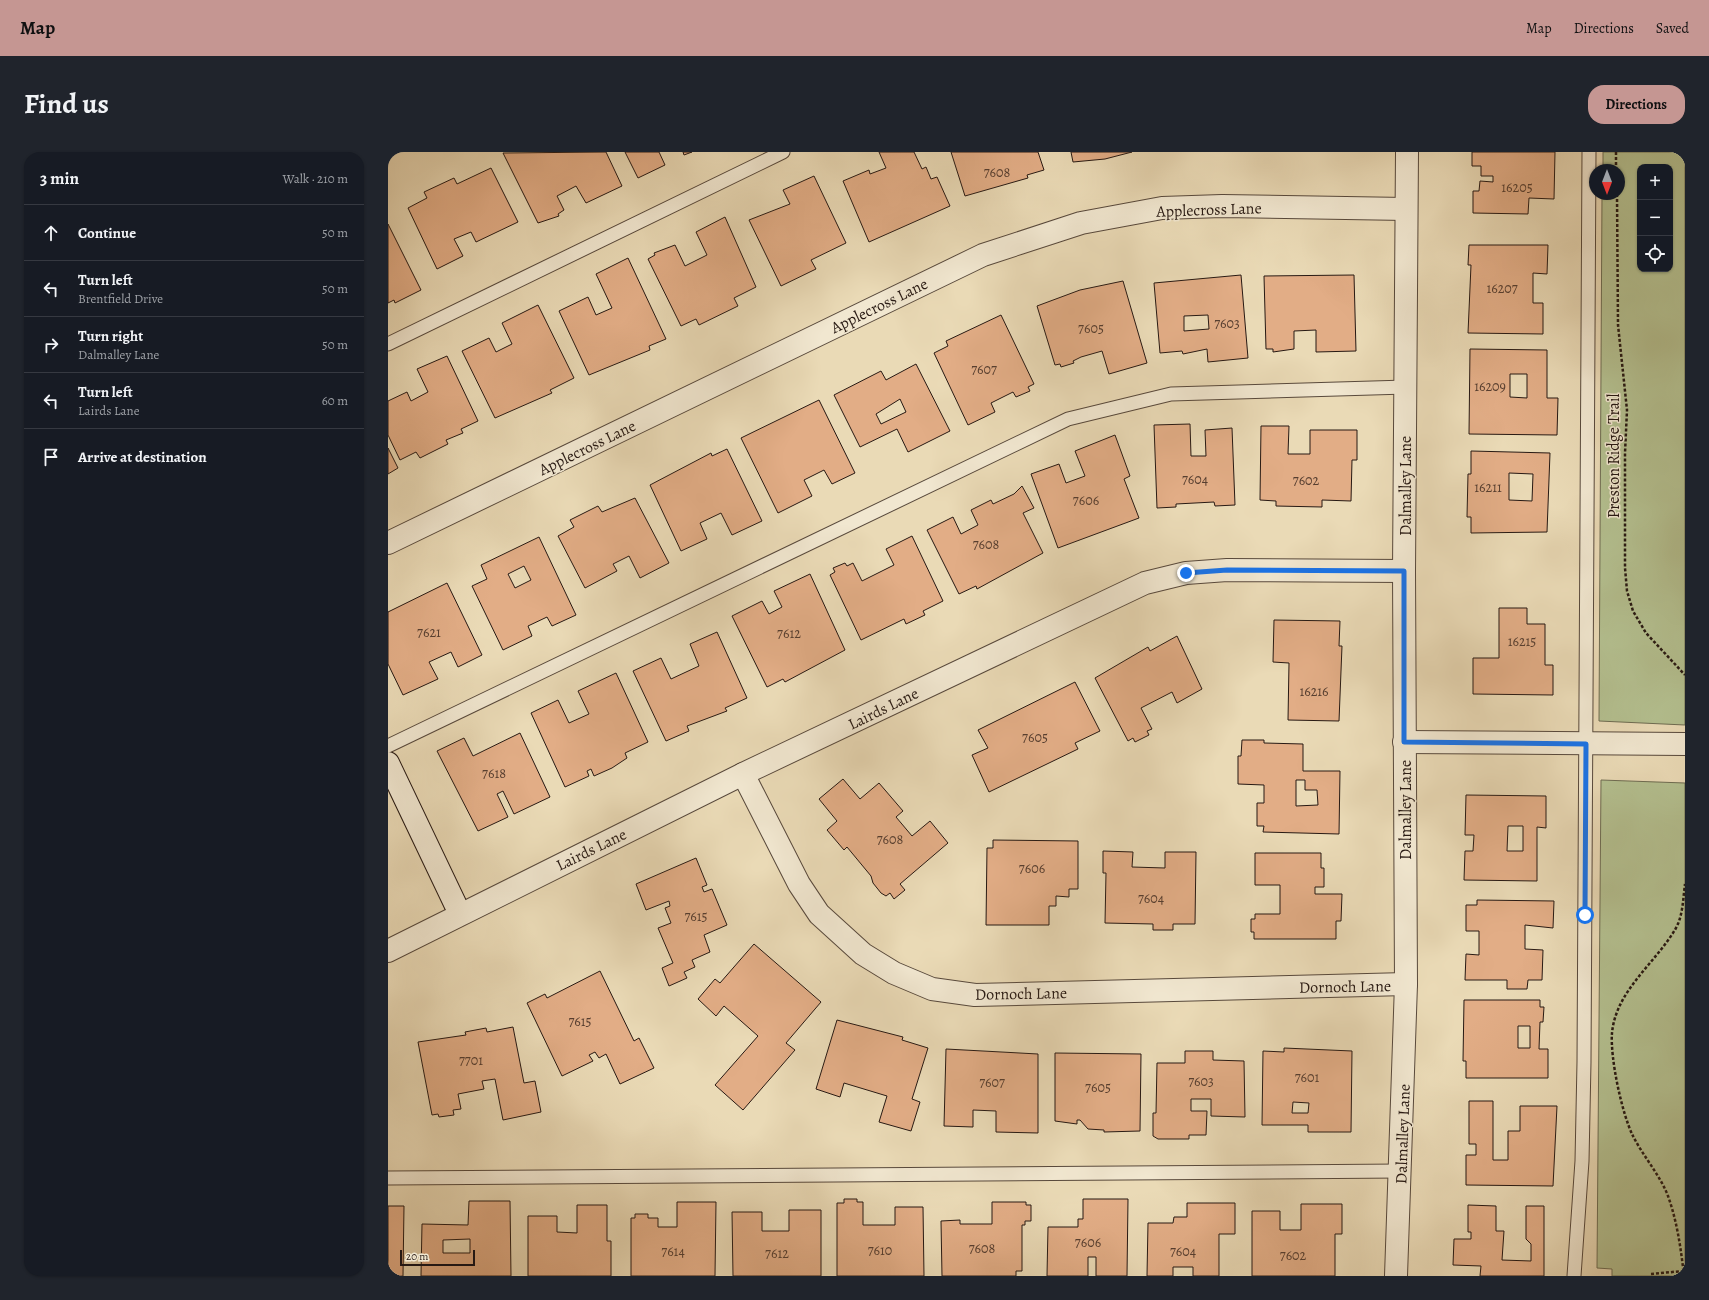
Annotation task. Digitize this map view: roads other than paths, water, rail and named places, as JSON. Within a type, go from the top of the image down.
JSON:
[{"type":"street","name":"Dalmalley Lane","points":[[1396,1276],[1401,1171],[1406,984],[1404,571],[1407,152]]},
{"type":"street","name":"Applecross Lane","points":[[388,543],[983,255],[1081,223],[1162,208],[1222,206],[1406,209]]},
{"type":"street","name":"Lairds Lane","points":[[388,951],[743,774],[1144,583],[1186,573],[1227,570],[1404,571]]},
{"type":"street","points":[[1404,742],[1685,744]]},
{"type":"street","points":[[388,763],[460,914]]},
{"type":"street","name":"Dornoch Lane","points":[[743,774],[799,884],[819,914],[863,954],[894,973],[932,989],[975,995],[1406,984]]},
{"type":"lane","points":[[388,344],[783,152]]},
{"type":"lane","points":[[1574,1276],[1582,1161],[1583,1123],[1589,152]]},
{"type":"lane","points":[[388,746],[1068,419],[1171,394],[1406,387]]},
{"type":"lane","points":[[388,1178],[1401,1171]]}]
